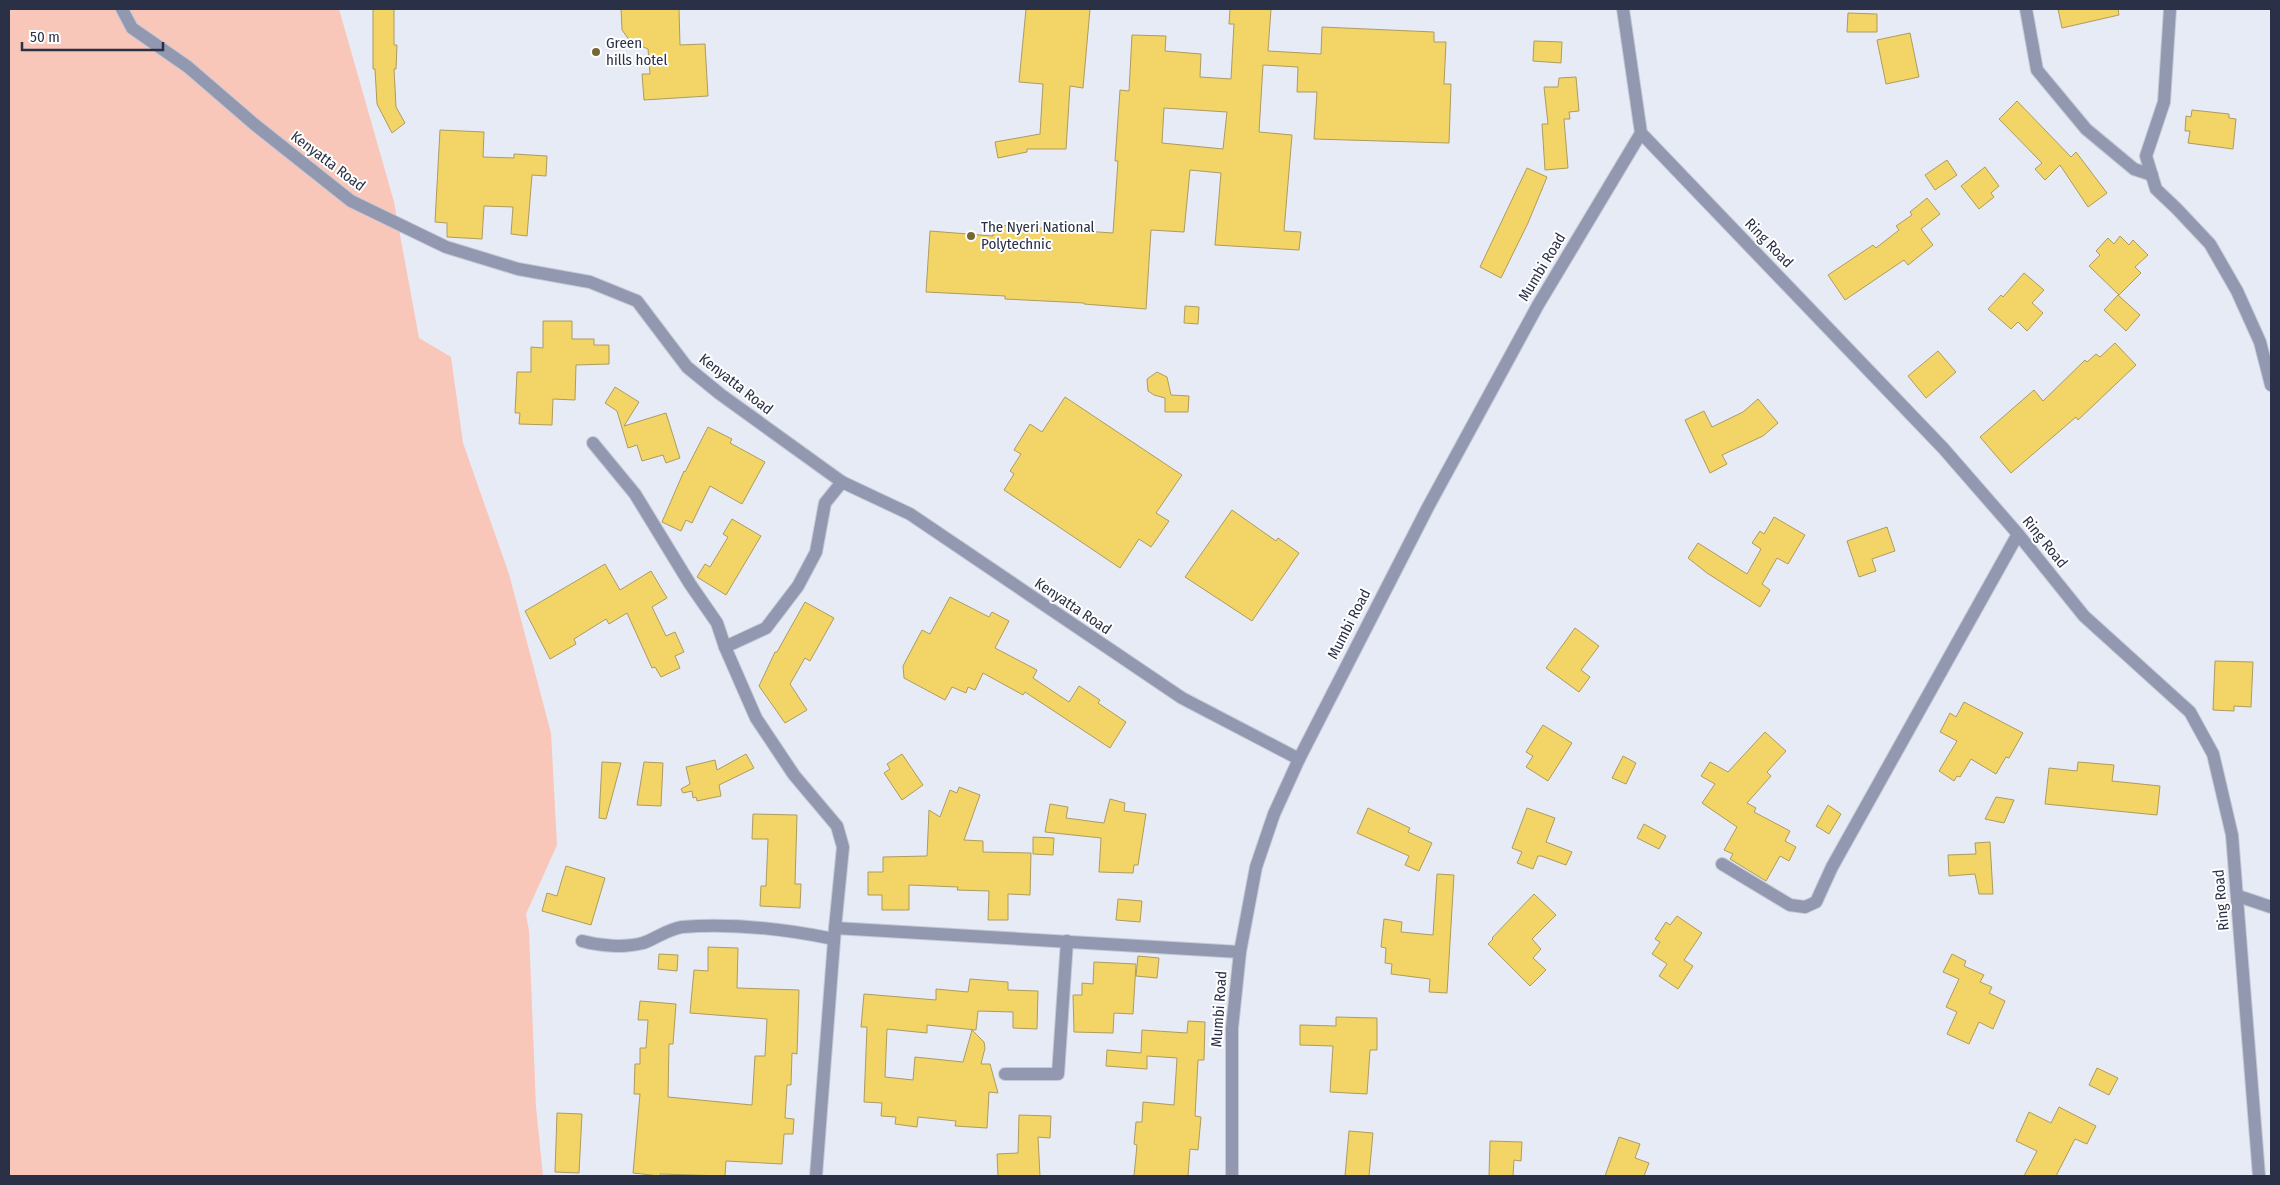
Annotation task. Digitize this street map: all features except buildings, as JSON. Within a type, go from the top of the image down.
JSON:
[{"type":"street","name":"Kenyatta Road","points":[[122,9],[132,28],[188,67],[254,124],[351,201],[446,247],[518,268],[590,282],[637,302],[687,367],[720,394],[842,482],[910,514],[1182,698],[1299,758]]},
{"type":"street","points":[[1623,9],[1641,133]]},
{"type":"street","points":[[2026,9],[2037,70],[2086,129],[2134,169],[2152,175]]},
{"type":"street","points":[[2170,9],[2164,102],[2146,156],[2156,189],[2210,244],[2237,291],[2260,342],[2271,385]]},
{"type":"street","name":"Ring Road","points":[[1641,133],[1943,448],[2018,534],[2084,616],[2190,712],[2212,754],[2232,835],[2259,1176]]},
{"type":"street","name":"Mumbi Road","points":[[1232,1176],[1232,1028],[1240,952],[1256,867],[1274,814],[1299,758],[1428,507],[1523,331],[1641,133]]},
{"type":"street","points":[[593,443],[635,494],[690,584],[717,623],[725,647],[756,718],[794,775],[837,826],[843,847],[816,1176]]},
{"type":"street","points":[[725,647],[766,628],[798,586],[816,552],[825,504],[842,482]]},
{"type":"street","points":[[1722,864],[1790,906],[1805,908],[1816,902],[1846,842],[2018,534]]},
{"type":"street","points":[[2238,896],[2271,907]]},
{"type":"street","points":[[582,941],[599,946],[641,943],[680,928],[732,927],[835,934],[1067,941],[1240,952]]},
{"type":"street","points":[[1005,1074],[1058,1074],[1067,941]]},
{"type":"shaded area","points":[[9,9],[339,9],[394,202],[419,338],[451,357],[463,443],[509,574],[551,733],[557,845],[526,914],[529,931],[536,1107],[543,1176],[9,1176]]},
{"type":"place","name":"Green hills hotel","points":[[596,52]]},
{"type":"place","name":"The Nyeri National Polytechnic","points":[[971,236]]}]
